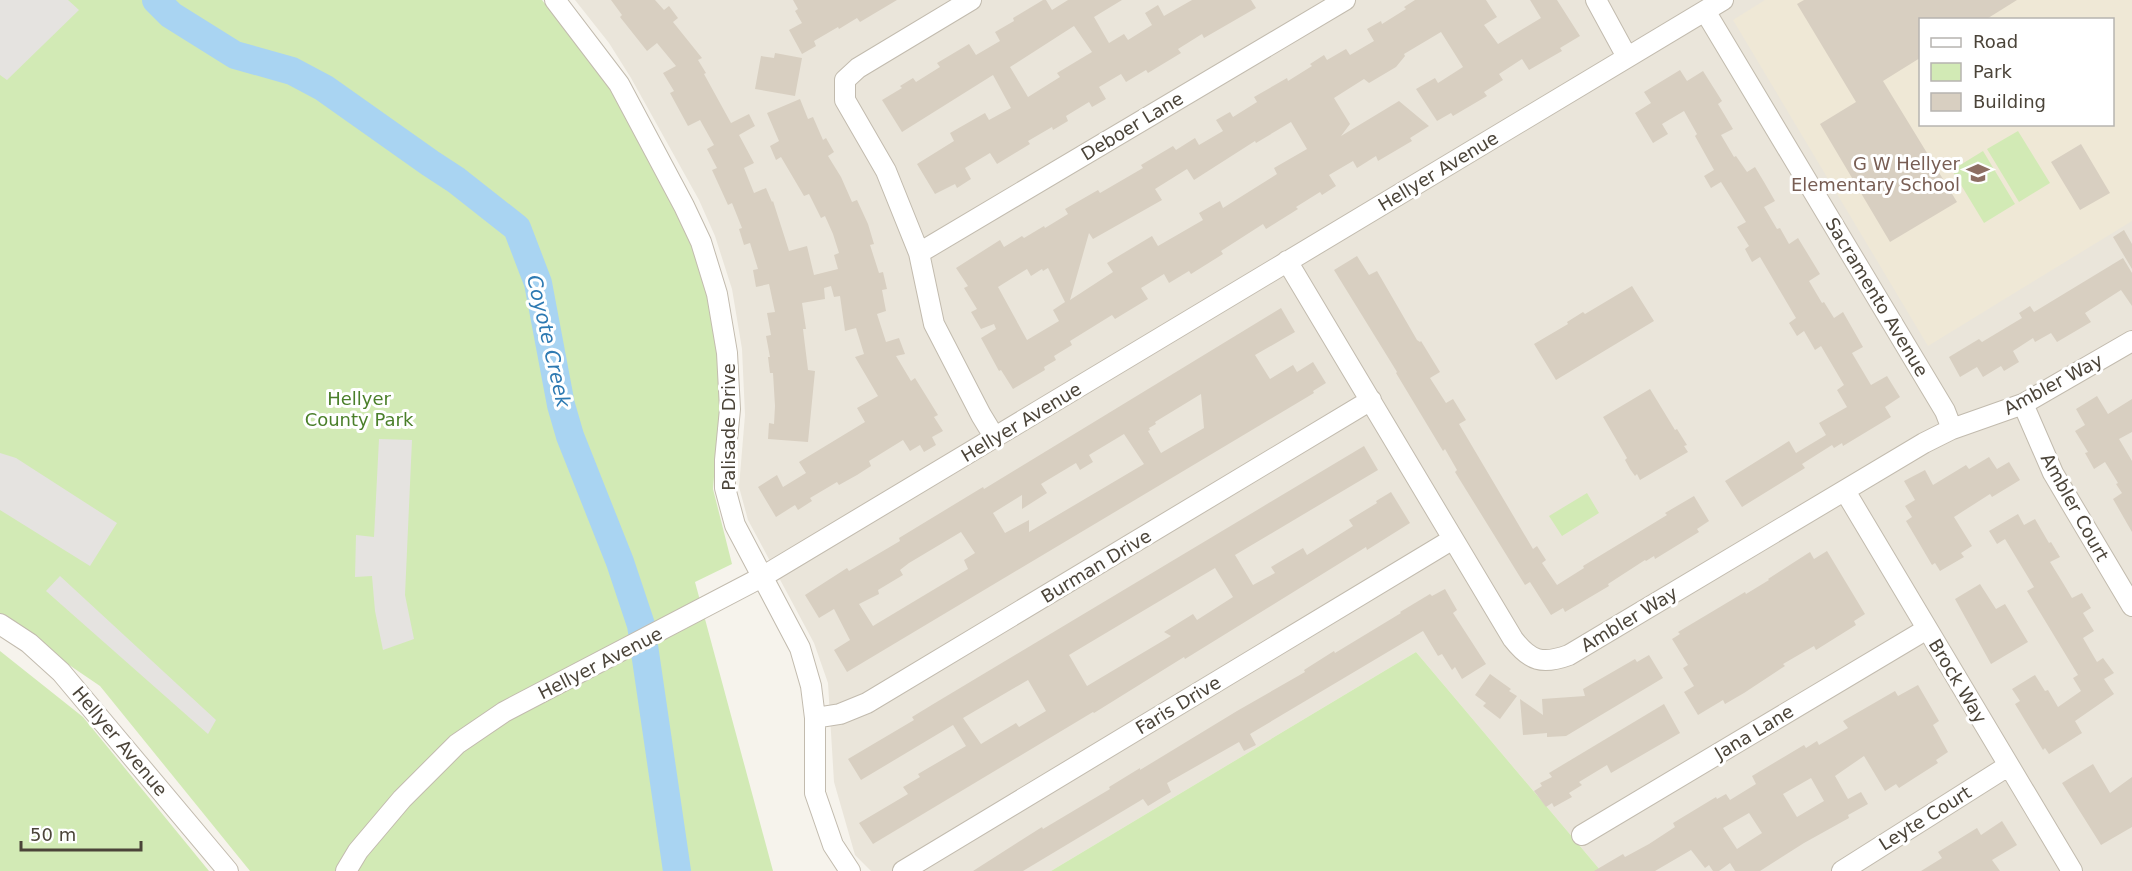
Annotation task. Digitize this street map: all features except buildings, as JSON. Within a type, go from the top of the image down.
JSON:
[{"type":"street","name":"Palisade Drive","points":[[555,0],[619,84],[701,242],[717,294],[727,353],[730,409],[725,488],[735,525],[800,648],[811,686],[815,718],[815,793],[833,845],[850,871]]},
{"type":"street","points":[[971,0],[858,68],[845,80],[845,100],[886,171],[919,253],[934,324],[995,438]]},
{"type":"street","name":"Deboer Lane","points":[[919,253],[1345,0]]},
{"type":"street","points":[[1596,0],[1628,57]]},
{"type":"street","name":"Hellyer Avenue","points":[[346,871],[358,851],[402,799],[457,744],[504,712],[762,577],[1724,0]]},
{"type":"street","name":"Sacramento Avenue","points":[[1706,11],[1945,411],[1952,429]]},
{"type":"street","name":"Ambler Way","points":[[1287,261],[1523,652],[1538,660],[1554,661],[1569,655],[1924,442],[1952,429],[2023,404],[2132,341]]},
{"type":"street","name":"Burman Drive","points":[[815,718],[840,714],[867,703],[1371,400]]},
{"type":"street","name":"Ambler Court","points":[[2023,404],[2053,473],[2132,606]]},
{"type":"street","name":"Brock Way","points":[[1845,491],[2072,871]]},
{"type":"street","name":"Faris Drive","points":[[903,871],[1453,539]]},
{"type":"street","name":"Hellyer Avenue","points":[[0,624],[29,643],[61,672],[228,871]]},
{"type":"street","name":"Jana Lane","points":[[1582,835],[1927,629]]},
{"type":"street","name":"Leyte Court","points":[[1842,871],[2008,766]]},
{"type":"shaded area","points":[[0,0],[68,0],[79,10],[7,80],[0,75]]},
{"type":"shaded area","points":[[575,0],[2132,0],[2132,871],[1601,871],[1416,652],[1051,871],[871,871],[855,855],[834,782],[828,683],[814,643],[748,520],[739,487],[745,415],[742,349],[732,289],[715,236],[699,200],[609,43]]},
{"type":"shaded area","name":"G W Hellyer Elementary School","points":[[1765,0],[2132,0],[2132,221],[1928,346],[1733,20]]},
{"type":"shaded area","points":[[379,439],[412,440],[405,595],[414,639],[383,650],[375,611],[372,576],[355,577],[356,535],[374,537]]},
{"type":"shaded area","points":[[0,453],[16,458],[117,523],[90,566],[0,510]]},
{"type":"shaded area","points":[[60,576],[216,720],[208,734],[46,591]]},
{"type":"green space","name":"Hellyer County Park","points":[[0,0],[542,0],[611,88],[676,210],[692,247],[708,298],[717,356],[720,404],[713,489],[732,564],[695,582],[773,871],[250,871],[100,686],[0,618]]},
{"type":"green space","points":[[2018,131],[2050,183],[2019,202],[1987,149]]},
{"type":"green space","points":[[1983,151],[2015,204],[1984,223],[1952,170]]},
{"type":"green space","points":[[1587,493],[1599,513],[1562,536],[1549,516]]},
{"type":"green space","points":[[0,651],[83,717],[209,871],[0,871]]},
{"type":"green space","points":[[1416,652],[1601,871],[1051,871]]},
{"type":"waterway","name":"Coyote Creek","points":[[156,0],[171,15],[235,55],[292,71],[324,88],[456,180],[517,228],[538,283],[561,405],[570,436],[620,562],[641,625],[677,871]]},
{"type":"place","name":"G W Hellyer Elementary School","points":[[1978,173]]}]
